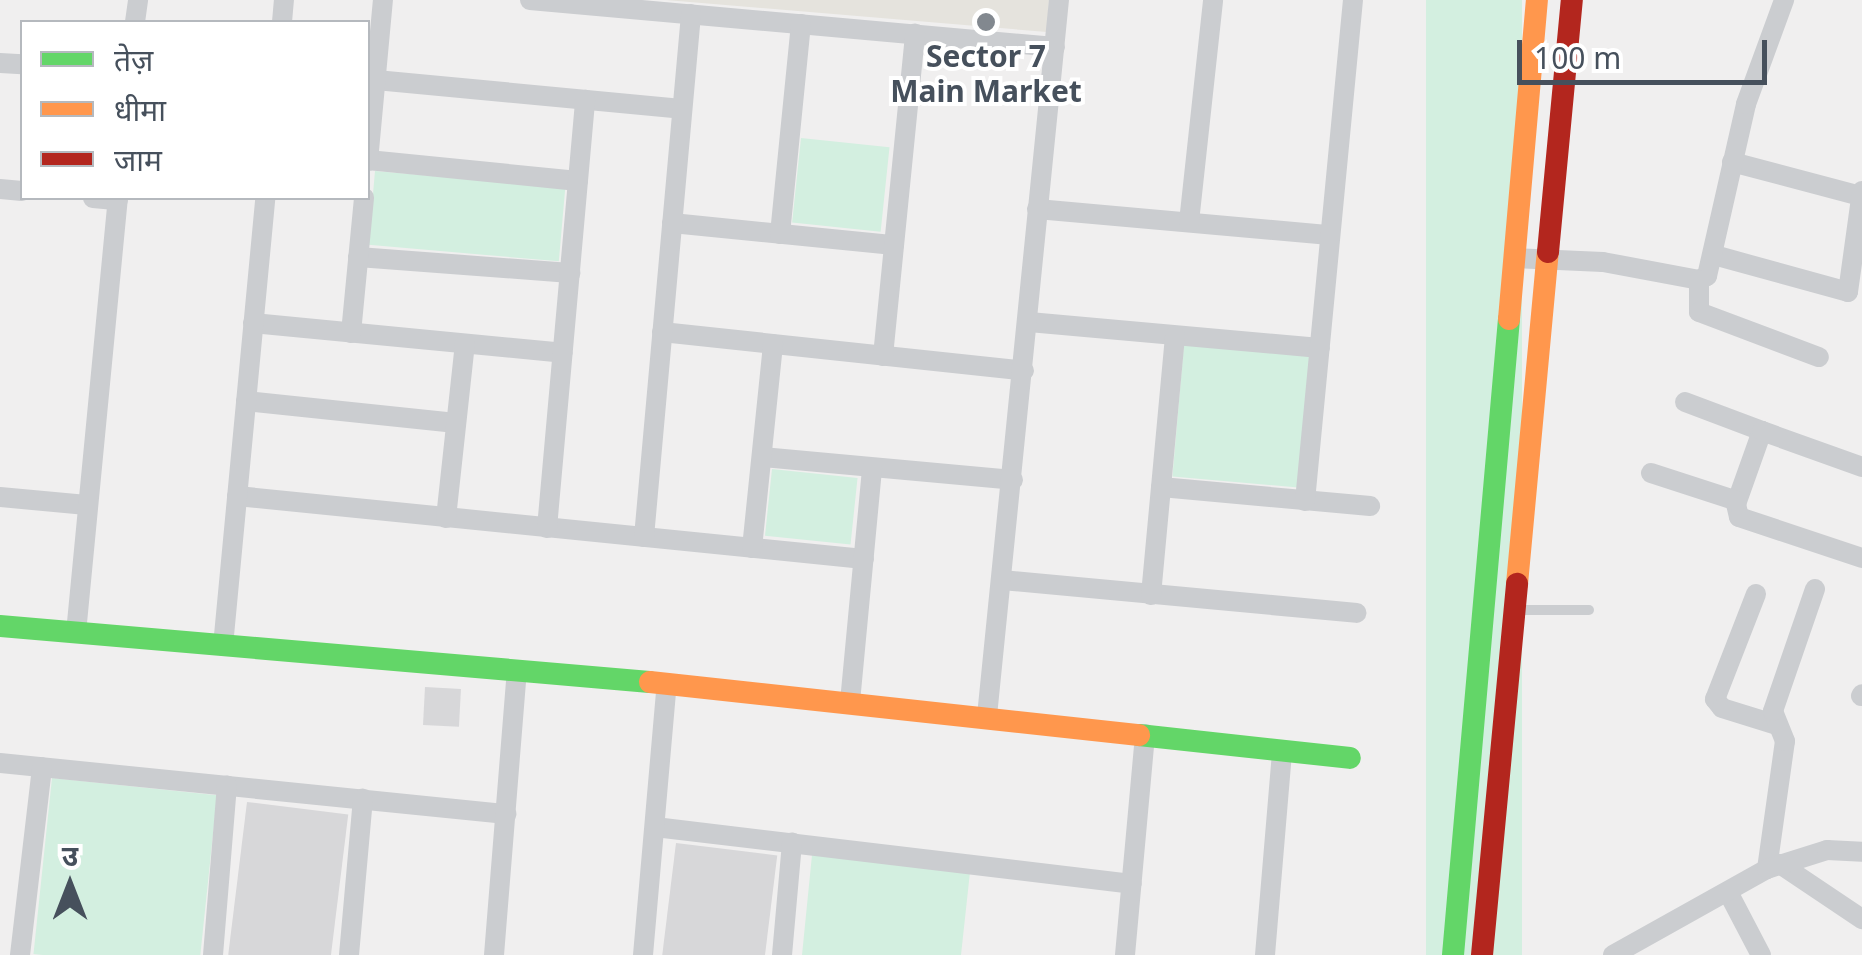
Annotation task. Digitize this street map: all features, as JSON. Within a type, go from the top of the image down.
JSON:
[{"type":"street","points":[[370,141],[384,0]]},
{"type":"street","points":[[530,0],[1055,47]]},
{"type":"street","points":[[987,716],[1059,0]]},
{"type":"street","points":[[1189,222],[1213,0]]},
{"type":"street","points":[[1305,501],[1354,0]]},
{"type":"street","points":[[1452,955],[1537,0]]},
{"type":"street","points":[[1482,955],[1572,0]]},
{"type":"street","points":[[1784,0],[1732,162],[1714,256],[1699,280],[1699,312],[1819,357]]},
{"type":"street","points":[[644,537],[690,14]]},
{"type":"street","points":[[780,234],[801,24]]},
{"type":"street","points":[[883,356],[915,34]]},
{"type":"street","points":[[376,80],[682,109]]},
{"type":"street","points":[[546,528],[585,100]]},
{"type":"street","points":[[370,161],[578,181]]},
{"type":"street","points":[[1714,256],[1848,292],[1862,194],[1732,162]]},
{"type":"street","points":[[76,633],[118,200]]},
{"type":"street","points":[[223,646],[265,200]]},
{"type":"street","points":[[351,333],[364,200]]},
{"type":"street","points":[[1037,209],[1330,235]]},
{"type":"street","points":[[672,223],[894,245]]},
{"type":"street","points":[[358,257],[570,274]]},
{"type":"street","points":[[1514,258],[1550,257],[1699,280]]},
{"type":"street","points":[[1028,322],[1320,348]]},
{"type":"street","points":[[254,324],[562,353]]},
{"type":"street","points":[[662,332],[1024,371]]},
{"type":"street","points":[[1151,595],[1175,336]]},
{"type":"street","points":[[446,518],[464,344]]},
{"type":"street","points":[[752,548],[773,344]]},
{"type":"street","points":[[246,401],[456,422]]},
{"type":"street","points":[[1685,402],[1862,467]]},
{"type":"street","points":[[1762,432],[1737,501],[1739,517],[1862,558]]},
{"type":"street","points":[[762,457],[1013,480]]},
{"type":"street","points":[[850,702],[872,468]]},
{"type":"street","points":[[1651,472],[1737,501]]},
{"type":"street","points":[[1160,487],[1370,506]]},
{"type":"street","points":[[237,496],[864,559]]},
{"type":"street","points":[[0,498],[87,505]]},
{"type":"street","points":[[1002,580],[1356,613]]},
{"type":"street","points":[[1773,866],[1784,748],[1774,706],[1816,589]]},
{"type":"street","points":[[1756,594],[1715,700],[1777,725]]},
{"type":"street","points":[[0,626],[667,683],[1350,758]]},
{"type":"street","points":[[494,955],[518,672]]},
{"type":"street","points":[[644,955],[667,683]]},
{"type":"street","points":[[1125,955],[1145,734]]},
{"type":"street","points":[[1265,955],[1282,751]]},
{"type":"street","points":[[0,762],[506,814]]},
{"type":"street","points":[[20,955],[42,767]]},
{"type":"street","points":[[213,955],[227,786]]},
{"type":"street","points":[[348,955],[363,799]]},
{"type":"street","points":[[655,827],[1132,884]]},
{"type":"street","points":[[782,955],[792,842]]},
{"type":"street","points":[[1614,955],[1639,949],[1773,866],[1827,850],[1862,852]]},
{"type":"street","points":[[1773,866],[1862,919]]},
{"type":"street","points":[[1728,892],[1760,955]]},
{"type":"lane","points":[[1482,608],[1589,610]]},
{"type":"shaded area","name":"Sector 7 Main Market","points":[[666,0],[1049,0],[1047,32]]},
{"type":"green space","points":[[1426,0],[1522,0],[1522,955],[1426,955]]},
{"type":"green space","points":[[801,138],[890,147],[881,232],[792,223]]},
{"type":"green space","points":[[375,171],[565,188],[559,261],[369,245]]},
{"type":"green space","points":[[1184,344],[1315,356],[1304,488],[1172,476]]},
{"type":"green space","points":[[772,469],[858,478],[851,545],[765,536]]},
{"type":"green space","points":[[52,778],[217,795],[200,955],[33,954]]},
{"type":"green space","points":[[812,855],[970,872],[961,955],[802,955]]},
{"type":"building","points":[[425,687],[461,689],[459,727],[423,725]]},
{"type":"building","points":[[247,802],[348,814],[331,955],[228,955]]},
{"type":"building","points":[[676,843],[777,855],[765,955],[662,955]]},
{"type":"traffic: fast","points":[[1453,955],[1509,319]]},
{"type":"traffic: fast","points":[[0,626],[650,682]]},
{"type":"traffic: fast","points":[[1139,735],[1350,758]]},
{"type":"traffic: slow","points":[[1509,319],[1537,0]]},
{"type":"traffic: slow","points":[[1517,584],[1548,252]]},
{"type":"traffic: slow","points":[[650,682],[1139,735]]},
{"type":"traffic: jam","points":[[1548,252],[1572,0]]},
{"type":"traffic: jam","points":[[1482,955],[1517,584]]},
{"type":"place","name":"Sector 7 Main Market","points":[[986,22]]}]
